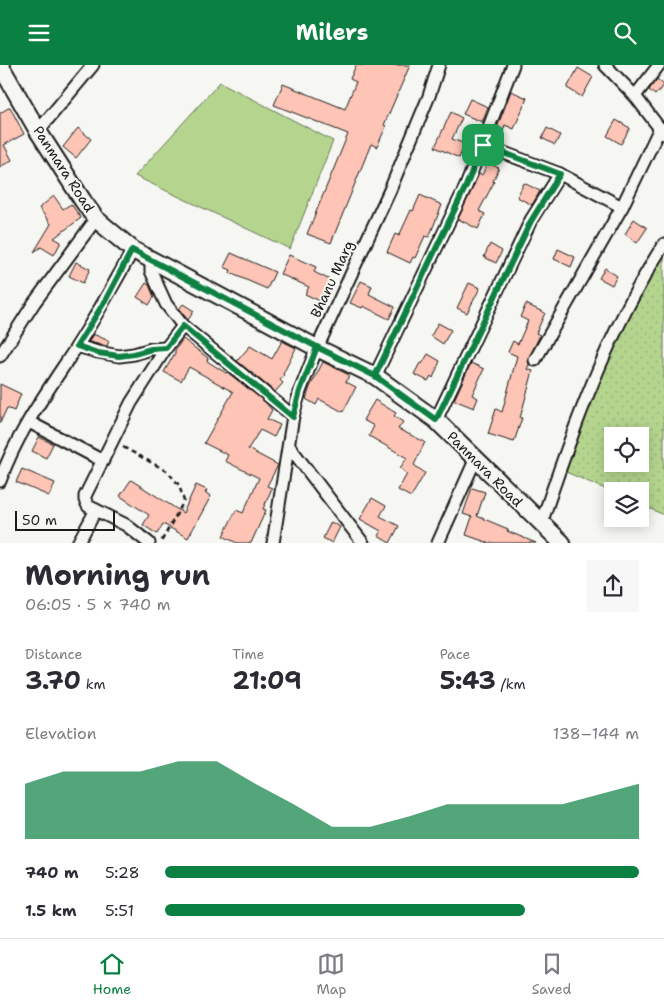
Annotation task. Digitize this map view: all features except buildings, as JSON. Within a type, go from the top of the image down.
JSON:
[{"type":"street","name":"Panmara Road","points":[[0,65],[38,131],[96,219],[132,250],[375,376],[436,420],[476,458],[550,536]]},
{"type":"street","points":[[38,131],[93,65]]},
{"type":"street","name":"Bhanu Marg","points":[[273,543],[293,417],[300,391],[317,347],[390,190],[439,65]]},
{"type":"street","points":[[375,376],[466,186],[513,65]]},
{"type":"street","points":[[535,360],[622,207],[662,131],[635,96],[605,65]]},
{"type":"street","points":[[635,96],[659,65]]},
{"type":"street","points":[[483,145],[560,174],[622,207]]},
{"type":"street","points":[[436,420],[531,221],[560,174]]},
{"type":"street","points":[[0,356],[34,303],[96,219]]},
{"type":"street","points":[[550,536],[579,415],[644,276],[664,244]]},
{"type":"street","points":[[0,481],[6,464],[46,392],[105,301],[132,250]]},
{"type":"street","points":[[151,259],[151,271],[166,304],[183,326],[293,417]]},
{"type":"street","points":[[149,543],[126,525],[88,506],[85,496],[131,403],[166,348],[183,326]]},
{"type":"street","points":[[77,346],[98,353],[119,356],[151,349],[166,348]]},
{"type":"street","points":[[29,422],[103,461]]},
{"type":"street","points":[[289,446],[363,543]]},
{"type":"street","points":[[438,543],[476,458]]},
{"type":"street","points":[[78,543],[96,510]]},
{"type":"path","points":[[112,441],[167,471],[179,485],[184,501],[160,543]]},
{"type":"green space","points":[[220,82],[333,141],[290,249],[135,176]]},
{"type":"green space","points":[[664,244],[664,515],[649,508],[649,482],[604,482],[604,489],[559,469],[579,415]]},
{"type":"route","points":[[483,145],[466,186],[375,376],[132,250],[105,301],[77,346],[98,353],[119,356],[151,349],[166,348],[183,326],[293,417],[300,391],[317,347],[375,376],[436,420],[531,221],[560,174],[483,145]]}]
